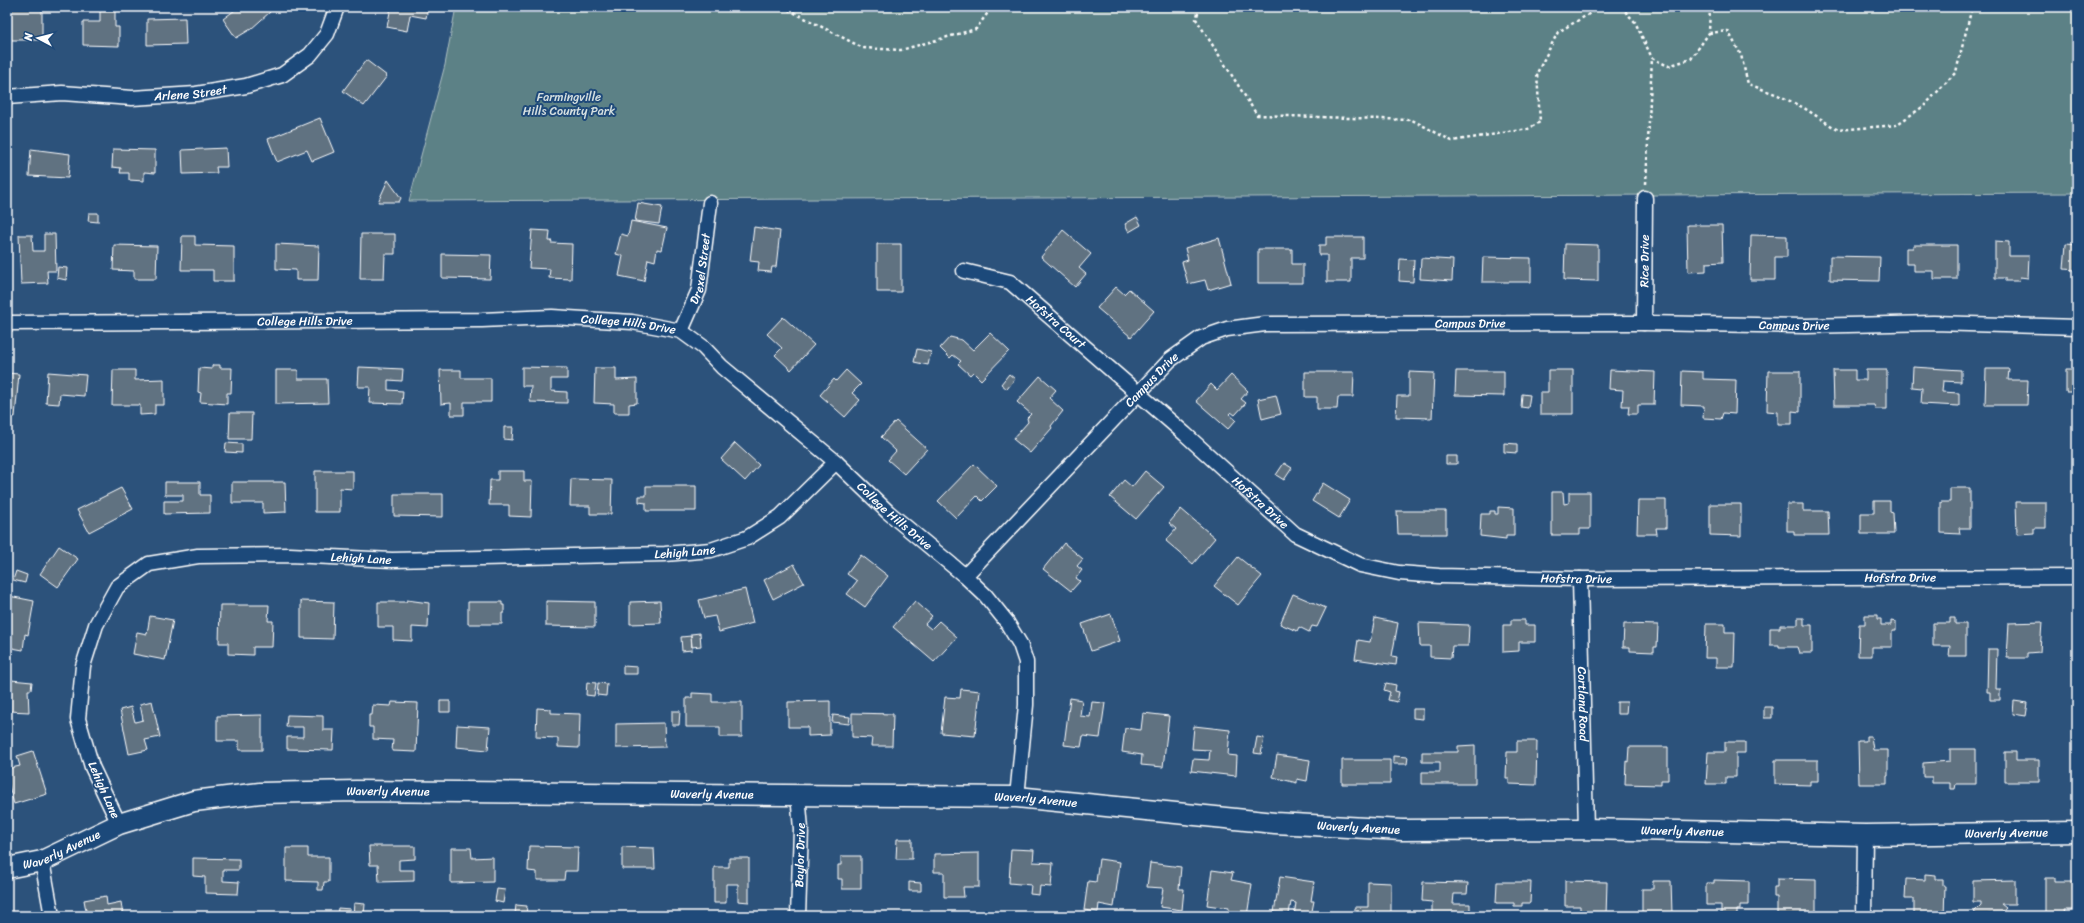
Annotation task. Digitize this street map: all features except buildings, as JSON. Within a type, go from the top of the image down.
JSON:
[{"type":"street","name":"Arlene Street","points":[[7,97],[62,93],[132,98],[196,94],[246,86],[282,75],[310,55],[327,34],[337,7]]},
{"type":"street","name":"Rice Drive","points":[[1644,323],[1645,198]]},
{"type":"street","name":"Drexel Street","points":[[681,331],[699,290],[710,203]]},
{"type":"street","name":"Hofstra Court","points":[[964,271],[1010,282],[1137,394]]},
{"type":"street","name":"College Hills Drive","points":[[7,323],[482,320],[552,317],[632,322],[681,331],[703,347],[722,367],[836,462],[888,512],[966,576],[986,596],[1006,621],[1020,644],[1026,662],[1026,704],[1017,796]]},
{"type":"street","name":"Campus Drive","points":[[966,576],[1170,360],[1201,338],[1227,329],[1258,325],[1644,323],[1806,326],[1933,323],[2077,327]]},
{"type":"street","name":"Hofstra Drive","points":[[1137,394],[1185,434],[1295,534],[1360,565],[1399,573],[1439,576],[1580,579],[2077,577]]},
{"type":"street","name":"Lehigh Lane","points":[[119,824],[92,768],[78,719],[83,666],[96,625],[117,588],[149,564],[198,556],[290,556],[392,560],[665,554],[711,550],[747,538],[780,517],[836,462]]},
{"type":"street","name":"Cortland Road","points":[[1580,579],[1586,828]]},
{"type":"street","name":"Waverly Avenue","points":[[7,868],[42,861],[119,824],[194,800],[260,793],[371,791],[1017,796],[1275,823],[1343,828],[1402,830],[1586,828],[1865,835],[2077,832]]},
{"type":"street","name":"Baylor Drive","points":[[798,794],[801,828],[798,916]]},
{"type":"street","points":[[1864,916],[1865,835]]},
{"type":"street","points":[[42,861],[52,916]]},
{"type":"path","points":[[784,7],[862,48],[901,50],[976,29],[992,7]]},
{"type":"path","points":[[1200,7],[1196,19],[1257,115],[1412,120],[1452,141],[1528,129],[1540,122],[1537,73],[1558,32],[1601,7]]},
{"type":"path","points":[[1621,7],[1635,22],[1652,58],[1645,198]]},
{"type":"path","points":[[1652,58],[1668,66],[1690,59],[1709,33],[1710,7]]},
{"type":"path","points":[[1709,33],[1728,31],[1741,54],[1748,84],[1778,95],[1804,108],[1838,130],[1896,125],[1924,106],[1956,72],[1972,7]]},
{"type":"green space","name":"Farmingville Hills County Park","points":[[456,7],[2077,7],[2077,193],[409,201],[445,65]]}]
